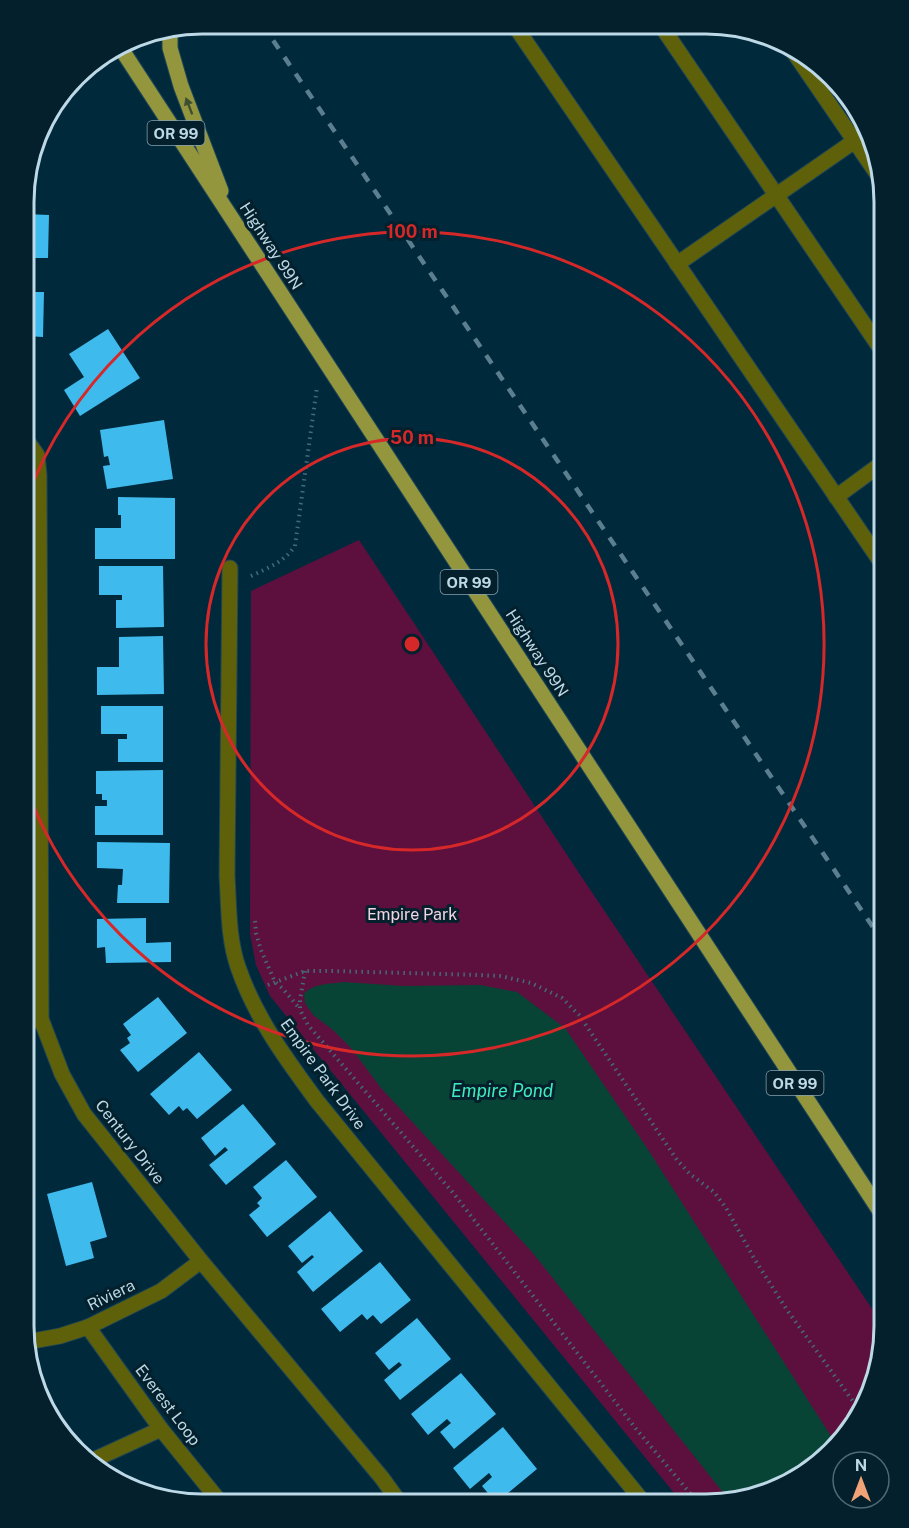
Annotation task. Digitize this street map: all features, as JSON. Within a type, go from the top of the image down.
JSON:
[{"type":"main road","points":[[170,38],[170,48],[181,86],[232,219]]},
{"type":"main road","name":"Highway 99N","points":[[124,54],[874,1203]]},
{"type":"street","points":[[520,34],[874,552]]},
{"type":"street","points":[[667,34],[874,339]]},
{"type":"street","points":[[803,65],[869,162]]},
{"type":"street","points":[[677,264],[861,137]]},
{"type":"street","name":"Century Drive","points":[[35,452],[39,475],[35,623]]},
{"type":"street","points":[[836,497],[874,469]]},
{"type":"street","name":"Empire Park Drive","points":[[230,568],[227,876],[230,924],[237,965],[248,993],[279,1049],[317,1101],[637,1494]]},
{"type":"street","name":"Century Drive","points":[[35,829],[41,1019],[62,1074],[84,1114],[201,1261],[394,1494]]},
{"type":"street","points":[[35,1020],[41,1019]]},
{"type":"street","name":"Riviera","points":[[36,1340],[60,1336],[88,1326],[161,1291],[201,1261]]},
{"type":"street","name":"Everest Loop","points":[[88,1326],[161,1429],[214,1494]]},
{"type":"street","points":[[99,1458],[161,1429]]},
{"type":"path","points":[[229,588],[281,561],[295,546],[322,356]]},
{"type":"path","points":[[255,921],[261,950],[275,982],[300,1010],[308,1024],[454,1194],[637,1430],[691,1494]]},
{"type":"path","points":[[248,993],[305,971],[332,970],[501,976],[531,983],[562,998],[579,1015],[677,1160],[690,1174],[714,1191],[787,1310],[855,1403]]},
{"type":"path","points":[[300,1010],[305,971]]},
{"type":"green space","name":"Empire Park","points":[[359,540],[579,873],[874,1312],[871,1358],[866,1380],[852,1410],[825,1444],[809,1459],[790,1471],[761,1485],[739,1490],[706,1494],[675,1494],[270,996],[256,965],[250,934],[251,591]]},
{"type":"water","name":"Empire Pond","points":[[344,982],[403,986],[480,985],[517,992],[565,1028],[647,1148],[832,1437],[809,1459],[771,1481],[723,1492],[532,1252],[381,1088],[351,1048],[313,1015],[305,1003],[304,994],[312,988]]},
{"type":"building","points":[[35,214],[49,215],[48,258],[35,258]]},
{"type":"building","points":[[35,292],[44,292],[43,337],[35,337]]},
{"type":"building","points":[[108,329],[140,378],[80,416],[64,390],[84,377],[69,354]]},
{"type":"building","points":[[164,420],[173,479],[107,489],[103,466],[110,465],[108,456],[104,457],[100,430]]},
{"type":"building","points":[[118,497],[175,498],[175,559],[95,559],[95,528],[121,528]]},
{"type":"building","points":[[99,566],[163,566],[164,627],[116,628],[116,600],[122,600],[122,595],[99,595]]},
{"type":"building","points":[[163,636],[164,694],[97,695],[97,667],[119,667],[119,637]]},
{"type":"building","points":[[101,706],[163,706],[163,762],[118,762],[118,739],[127,739],[127,734],[101,734]]},
{"type":"building","points":[[163,770],[163,835],[95,835],[95,806],[107,806],[107,800],[102,800],[102,794],[96,794],[96,771]]},
{"type":"building","points":[[97,842],[170,843],[169,903],[117,903],[118,885],[122,885],[123,869],[97,868]]},
{"type":"building","points":[[146,918],[146,943],[171,942],[171,962],[106,963],[105,947],[97,948],[97,919]]},
{"type":"building","points":[[158,997],[187,1033],[138,1072],[120,1050],[130,1043],[127,1038],[131,1035],[123,1024]]},
{"type":"building","points":[[199,1052],[232,1090],[197,1119],[187,1108],[183,1111],[179,1106],[169,1115],[150,1094]]},
{"type":"building","points":[[243,1104],[276,1144],[226,1185],[209,1165],[228,1150],[225,1147],[215,1156],[201,1138]]},
{"type":"building","points":[[286,1160],[317,1197],[267,1237],[249,1215],[260,1206],[257,1203],[262,1198],[253,1187]]},
{"type":"building","points":[[92,1182],[107,1237],[90,1242],[94,1258],[66,1266],[47,1194]]},
{"type":"building","points":[[330,1211],[363,1251],[313,1292],[297,1272],[314,1257],[312,1255],[302,1263],[288,1246]]},
{"type":"building","points":[[380,1262],[411,1300],[381,1324],[373,1315],[367,1320],[362,1314],[340,1332],[321,1309]]},
{"type":"building","points":[[417,1318],[451,1359],[400,1400],[384,1380],[402,1365],[399,1362],[389,1370],[375,1353]]},
{"type":"building","points":[[461,1373],[496,1414],[454,1449],[440,1432],[451,1423],[447,1419],[428,1435],[411,1414]]},
{"type":"building","points":[[503,1427],[537,1469],[507,1494],[489,1494],[482,1486],[492,1477],[489,1473],[470,1489],[453,1468]]},
{"type":"railway","points":[[269,34],[874,929]]}]
